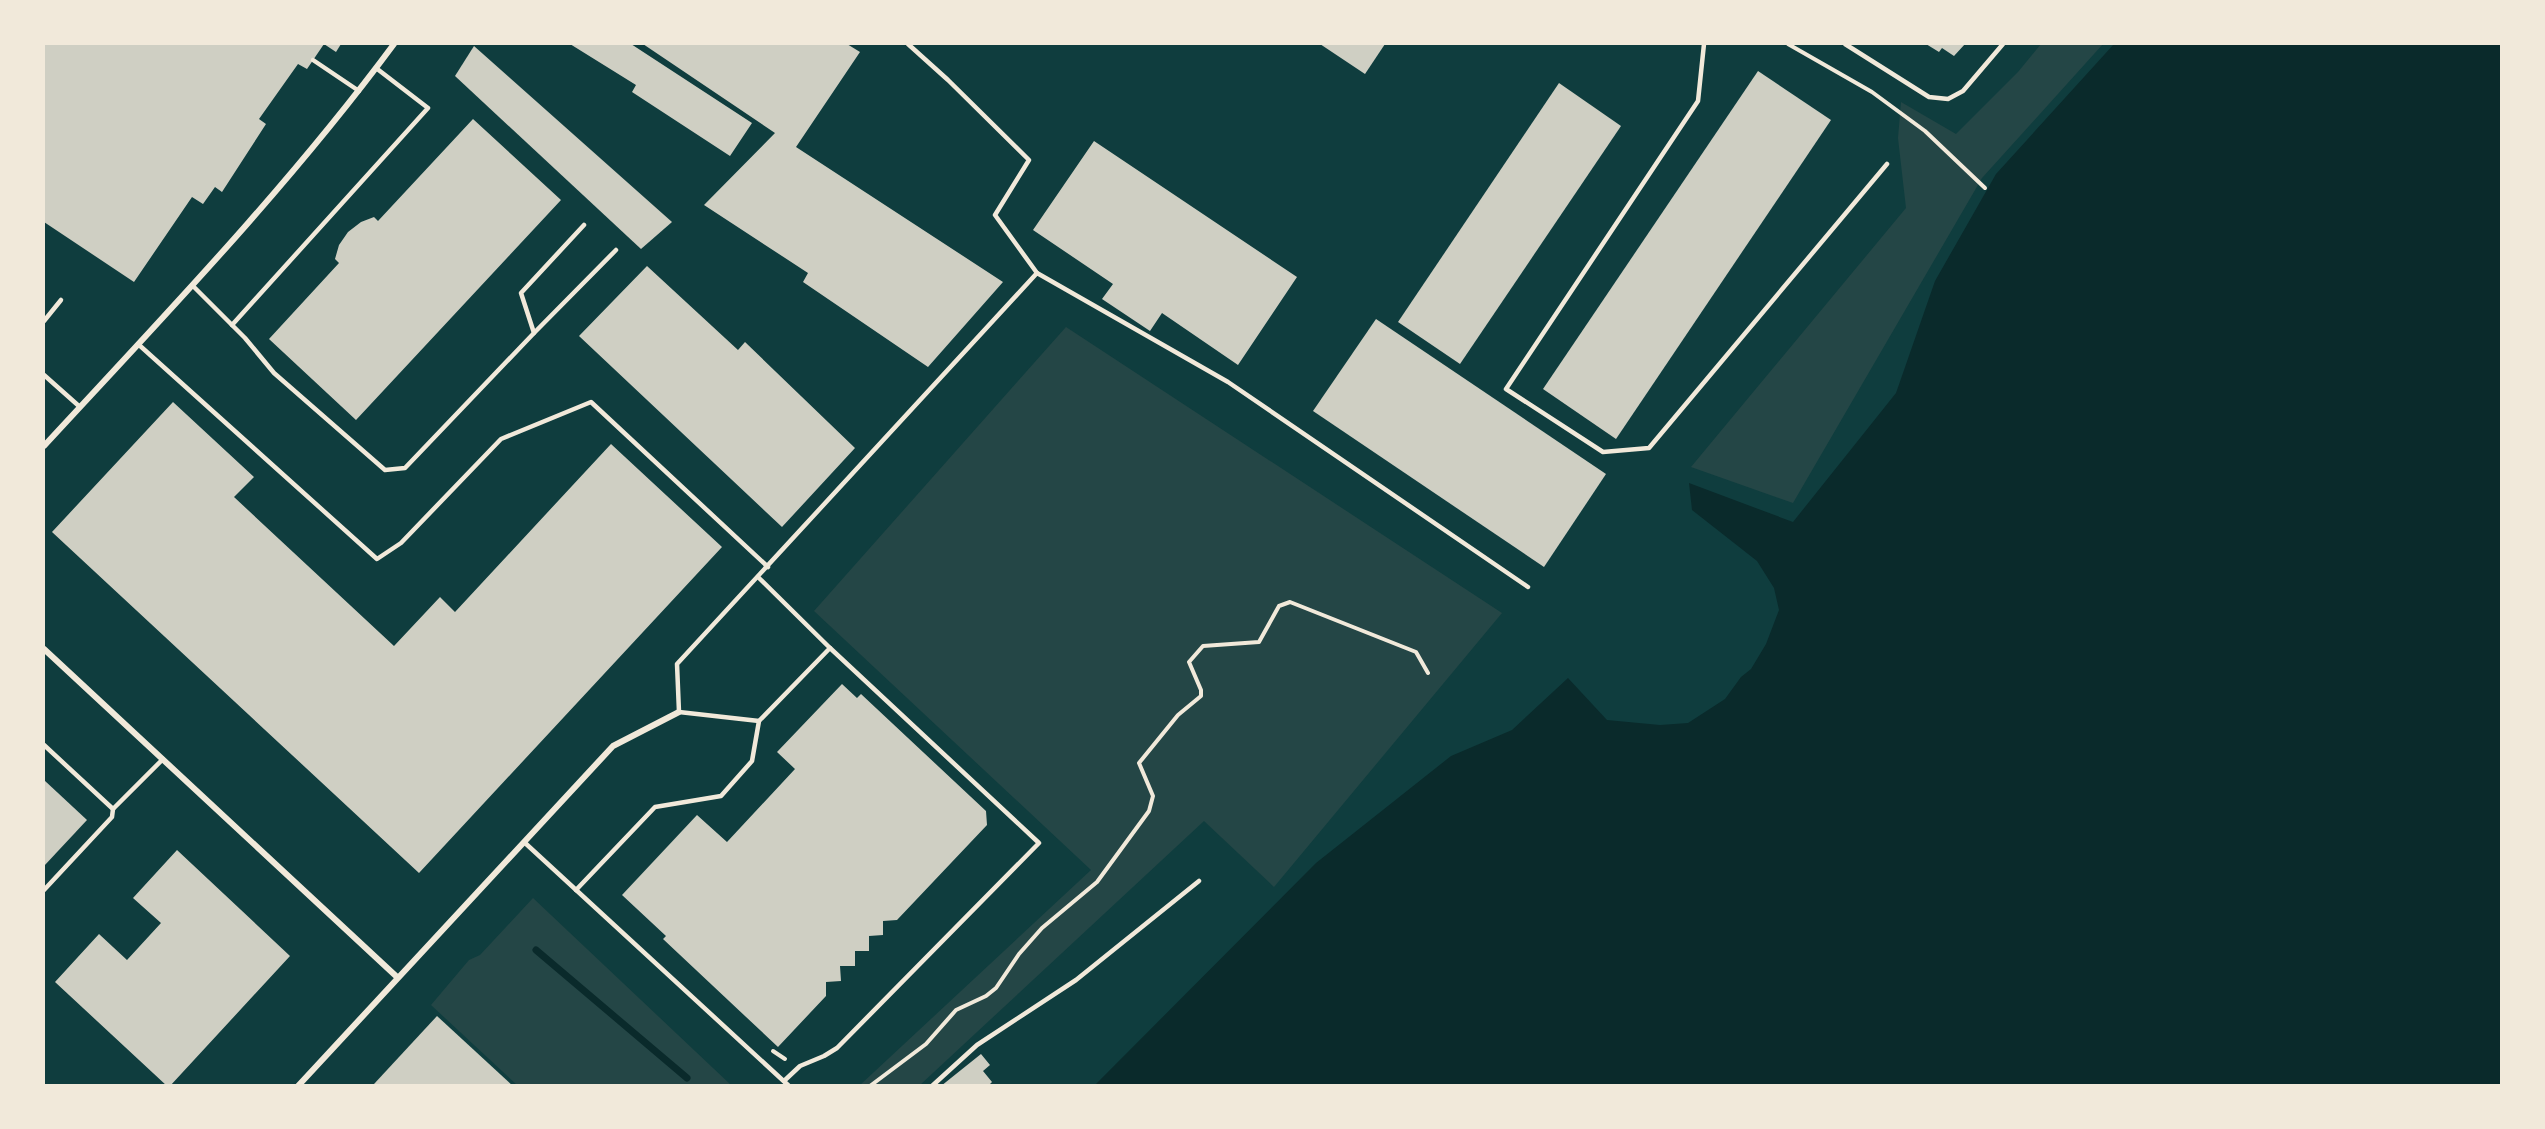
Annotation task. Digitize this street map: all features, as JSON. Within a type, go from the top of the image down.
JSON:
[{"type":"street","points":[[44,446],[263,207],[359,91],[394,44]]},
{"type":"street","points":[[44,649],[397,977]]},
{"type":"street","points":[[298,1086],[613,747],[679,712]]},
{"type":"lane","points":[[908,44],[1029,160],[995,215],[1037,273],[1228,382],[1528,587]]},
{"type":"lane","points":[[1704,44],[1698,101],[1506,389],[1603,452],[1649,448],[1887,164]]},
{"type":"lane","points":[[1845,44],[1929,98],[1948,99],[1964,91],[2003,44]]},
{"type":"lane","points":[[313,60],[359,91]]},
{"type":"lane","points":[[232,325],[428,108],[376,68]]},
{"type":"lane","points":[[534,333],[521,293],[584,225]]},
{"type":"lane","points":[[192,285],[232,325],[274,373],[385,470],[405,468],[616,250]]},
{"type":"lane","points":[[759,721],[679,712],[677,664],[759,578],[1037,273]]},
{"type":"lane","points":[[44,321],[61,300]]},
{"type":"lane","points":[[138,344],[377,559],[401,543],[501,439],[591,402],[768,567]]},
{"type":"lane","points":[[44,375],[80,407]]},
{"type":"lane","points":[[759,578],[830,648],[1039,843],[837,1048],[800,1066],[784,1081]]},
{"type":"lane","points":[[576,890],[655,807],[721,796],[752,761],[759,721],[830,648]]},
{"type":"lane","points":[[44,745],[113,809]]},
{"type":"lane","points":[[44,890],[112,817],[113,809],[163,759]]},
{"type":"lane","points":[[524,842],[789,1086]]},
{"type":"lane","points":[[932,1086],[977,1045],[1076,980],[1199,881]]},
{"type":"path","points":[[1788,44],[1872,92],[1925,131],[1985,188]]},
{"type":"path","points":[[870,1086],[926,1044],[956,1010],[986,996],[996,988],[1019,954],[1042,928],[1097,882],[1149,811],[1153,796],[1139,763],[1178,715],[1200,696],[1201,690],[1189,662],[1203,646],[1259,642],[1279,606],[1290,602],[1416,651],[1428,673]]},
{"type":"shaded area","points":[[2041,44],[2103,44],[1982,178],[1793,503],[1691,467],[1906,208],[1898,138],[1901,102],[1956,134],[2018,72]]},
{"type":"shaded area","points":[[2114,44],[2501,44],[2501,1085],[1095,1085],[1316,863],[1451,756],[1512,730],[1568,678],[1607,720],[1660,725],[1688,723],[1725,699],[1741,677],[1751,669],[1766,644],[1779,610],[1774,588],[1757,561],[1692,510],[1689,483],[1793,522],[1896,393],[1935,281],[1996,174]]},
{"type":"shaded area","points":[[1066,327],[1502,613],[1274,887],[1204,821],[920,1085],[859,1086],[1091,870],[814,611]]},
{"type":"shaded area","points":[[533,898],[731,1085],[517,1085],[431,1005],[469,960],[480,955]]},
{"type":"building","points":[[44,44],[324,44],[307,69],[298,64],[259,119],[266,124],[222,192],[215,187],[203,204],[192,197],[134,282],[44,222]]},
{"type":"building","points":[[324,44],[341,44],[336,52]]},
{"type":"building","points":[[570,44],[631,44],[752,123],[730,156],[632,92],[636,85]]},
{"type":"building","points":[[643,44],[847,44],[860,52],[796,147],[1003,282],[928,367],[803,282],[808,273],[704,205],[775,133]]},
{"type":"building","points":[[1320,44],[1385,44],[1365,74]]},
{"type":"building","points":[[1926,44],[1965,44],[1954,56],[1942,48],[1939,52]]},
{"type":"building","points":[[474,46],[672,222],[641,249],[455,76]]},
{"type":"building","points":[[1758,71],[1831,120],[1616,439],[1543,389]]},
{"type":"building","points":[[1559,83],[1621,126],[1460,364],[1398,322]]},
{"type":"building","points":[[473,119],[561,200],[356,420],[269,339],[339,263],[335,259],[339,245],[348,232],[361,222],[374,217],[378,221]]},
{"type":"building","points":[[1094,141],[1297,277],[1238,365],[1162,313],[1150,331],[1102,299],[1113,284],[1033,230]]},
{"type":"building","points":[[647,266],[738,350],[745,342],[855,448],[782,527],[579,336]]},
{"type":"building","points":[[1376,319],[1606,474],[1544,567],[1313,411]]},
{"type":"building","points":[[173,402],[254,477],[234,497],[394,646],[440,597],[455,612],[611,444],[722,547],[419,873],[52,532]]},
{"type":"building","points":[[842,684],[857,698],[861,694],[986,811],[987,825],[897,920],[883,921],[883,935],[869,936],[869,951],[855,951],[855,966],[840,966],[841,981],[826,982],[826,996],[778,1047],[663,939],[666,936],[622,895],[697,815],[727,842],[795,769],[777,752]]},
{"type":"building","points":[[44,780],[87,820],[44,866]]},
{"type":"building","points":[[177,850],[290,956],[170,1086],[167,1086],[55,982],[99,934],[127,960],[161,923],[133,898]]},
{"type":"building","points":[[437,1016],[513,1086],[374,1084]]},
{"type":"building","points":[[981,1054],[990,1065],[983,1071],[992,1082],[988,1086],[941,1086]]},
{"type":"waterway","points":[[536,950],[687,1078]]}]
